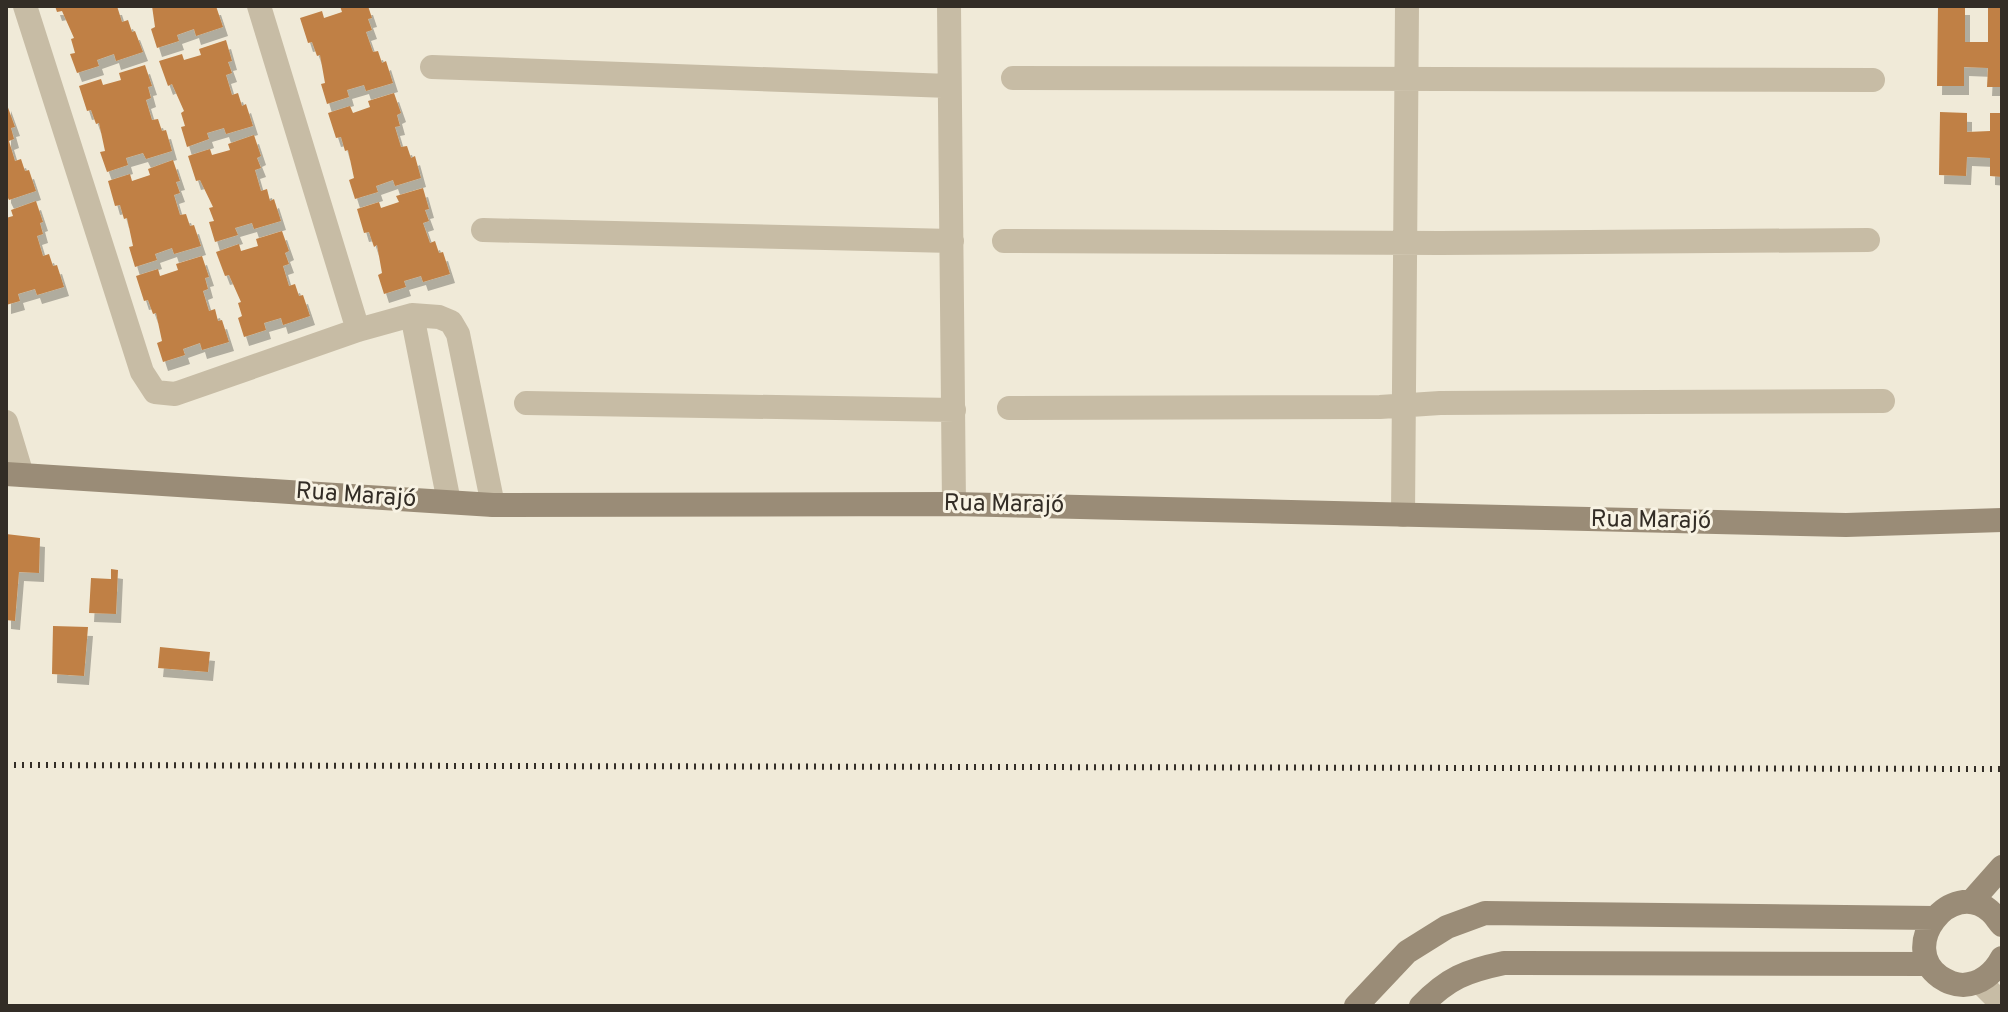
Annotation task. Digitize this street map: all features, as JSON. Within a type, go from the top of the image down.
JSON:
[{"type":"street","points":[[25,6],[142,372],[155,392],[175,394],[358,330],[412,315],[439,317],[451,322],[458,334],[493,505]]},
{"type":"street","points":[[259,6],[358,330]]},
{"type":"street","points":[[949,6],[954,504]]},
{"type":"street","points":[[1403,515],[1407,6]]},
{"type":"street","points":[[432,67],[949,86]]},
{"type":"street","points":[[1013,78],[1873,80]]},
{"type":"street","points":[[483,230],[952,241]]},
{"type":"street","points":[[1004,241],[1868,240]]},
{"type":"street","points":[[412,315],[449,502]]},
{"type":"street","points":[[1009,408],[1403,406],[1456,402],[1883,401]]},
{"type":"street","points":[[526,403],[954,410]]},
{"type":"street","points":[[6,422],[14,474]]},
{"type":"street","name":"Rua Marajó","points":[[14,474],[493,505],[954,504],[1846,525],[1999,515]]},
{"type":"street","points":[[1971,902],[2002,867]]},
{"type":"street","points":[[2002,925],[1989,910],[1971,902],[1957,903],[1934,918],[1924,940],[1928,964],[1934,973],[1954,984],[1980,982],[2002,958]]},
{"type":"street","points":[[1356,1006],[1407,952],[1447,927],[1485,913],[1934,918]]},
{"type":"street","points":[[1421,1006],[1442,985],[1469,970],[1504,963],[1928,964]]},
{"type":"street","points":[[1980,982],[2002,1004]]},
{"type":"building","points":[[55,6],[117,6],[122,22],[128,20],[143,52],[116,61],[114,54],[97,60],[99,66],[77,73],[70,54],[75,53],[71,39],[74,38],[62,11],[57,12]]},
{"type":"building","points":[[152,6],[216,6],[223,27],[196,36],[194,29],[177,35],[179,41],[157,48],[151,29],[155,27]]},
{"type":"building","points":[[340,6],[368,6],[372,30],[366,32],[373,52],[378,51],[382,63],[386,61],[393,83],[366,91],[364,85],[347,90],[349,97],[327,104],[321,84],[325,83],[320,55],[317,56],[312,42],[308,43],[300,18],[322,11],[324,18],[342,12]]},
{"type":"building","points":[[1938,6],[1965,6],[1965,42],[1988,42],[1988,6],[2002,6],[2002,87],[1987,87],[1988,68],[1964,67],[1964,86],[1937,86]]},
{"type":"building","points":[[226,40],[232,73],[226,75],[232,95],[238,93],[242,106],[246,104],[253,126],[226,134],[224,128],[207,133],[209,139],[187,147],[181,127],[185,126],[181,113],[184,111],[172,84],[168,86],[159,61],[182,54],[184,60],[201,55],[199,49]]},
{"type":"building","points":[[145,65],[152,86],[148,87],[151,98],[146,100],[152,120],[158,119],[162,131],[166,130],[172,151],[146,159],[143,153],[126,158],[128,165],[107,172],[100,152],[105,151],[99,123],[96,124],[91,110],[87,111],[79,86],[101,79],[103,85],[121,80],[119,73]]},
{"type":"building","points":[[394,93],[401,113],[397,115],[400,126],[395,127],[401,147],[407,146],[411,158],[415,156],[421,178],[395,186],[393,180],[376,186],[378,192],[355,199],[349,180],[354,178],[348,150],[345,151],[341,137],[336,138],[328,113],[350,106],[353,113],[370,107],[368,101]]},
{"type":"building","points":[[6,102],[15,127],[11,128],[14,139],[9,141],[15,161],[21,159],[25,171],[29,170],[36,191],[9,200],[6,194]]},
{"type":"building","points":[[1940,112],[1967,113],[1967,132],[1990,131],[1990,113],[2002,113],[2002,177],[1990,176],[1990,158],[1967,157],[1966,176],[1939,175]]},
{"type":"building","points":[[254,135],[261,156],[257,158],[261,168],[255,170],[261,191],[267,189],[270,201],[274,199],[281,221],[254,229],[252,223],[235,228],[238,235],[215,242],[209,222],[214,221],[209,208],[213,207],[200,180],[196,181],[188,156],[210,149],[212,155],[230,150],[228,144]]},
{"type":"building","points":[[173,160],[180,181],[176,182],[180,193],[174,195],[180,215],[186,214],[190,226],[194,225],[201,246],[174,254],[172,248],[155,254],[157,260],[135,267],[129,247],[133,246],[127,218],[124,219],[120,205],[115,206],[108,181],[130,174],[132,181],[150,175],[148,169]]},
{"type":"building","points":[[423,188],[429,221],[423,223],[430,243],[435,241],[439,253],[443,252],[450,274],[423,282],[421,276],[404,281],[406,287],[384,294],[378,275],[382,273],[377,245],[374,247],[369,232],[364,233],[357,209],[379,202],[381,208],[399,202],[396,196]]},
{"type":"building","points":[[36,201],[43,222],[40,223],[43,234],[37,236],[43,256],[49,254],[53,266],[57,265],[64,287],[37,295],[35,289],[18,294],[20,301],[6,305],[6,218],[13,216],[11,210]]},
{"type":"building","points":[[282,231],[289,251],[285,253],[289,264],[283,266],[289,286],[295,284],[299,296],[303,295],[310,316],[283,325],[281,318],[264,323],[266,330],[244,337],[238,318],[242,316],[238,303],[241,302],[229,275],[225,276],[216,252],[239,244],[241,251],[258,246],[256,239]]},
{"type":"building","points":[[202,256],[209,277],[205,278],[208,289],[203,291],[209,311],[215,309],[229,342],[202,350],[200,343],[183,349],[185,355],[163,362],[157,343],[162,341],[156,313],[153,314],[148,300],[144,301],[136,276],[158,269],[160,276],[178,270],[176,264]]},
{"type":"building","points":[[6,534],[40,538],[39,573],[19,572],[15,621],[6,620]]},
{"type":"building","points":[[111,569],[118,570],[116,614],[89,613],[91,578],[111,579]]},
{"type":"building","points":[[53,626],[88,627],[84,676],[52,674]]},
{"type":"building","points":[[160,647],[210,652],[208,672],[158,668]]},
{"type":"railway","points":[[6,765],[2002,769]]}]
